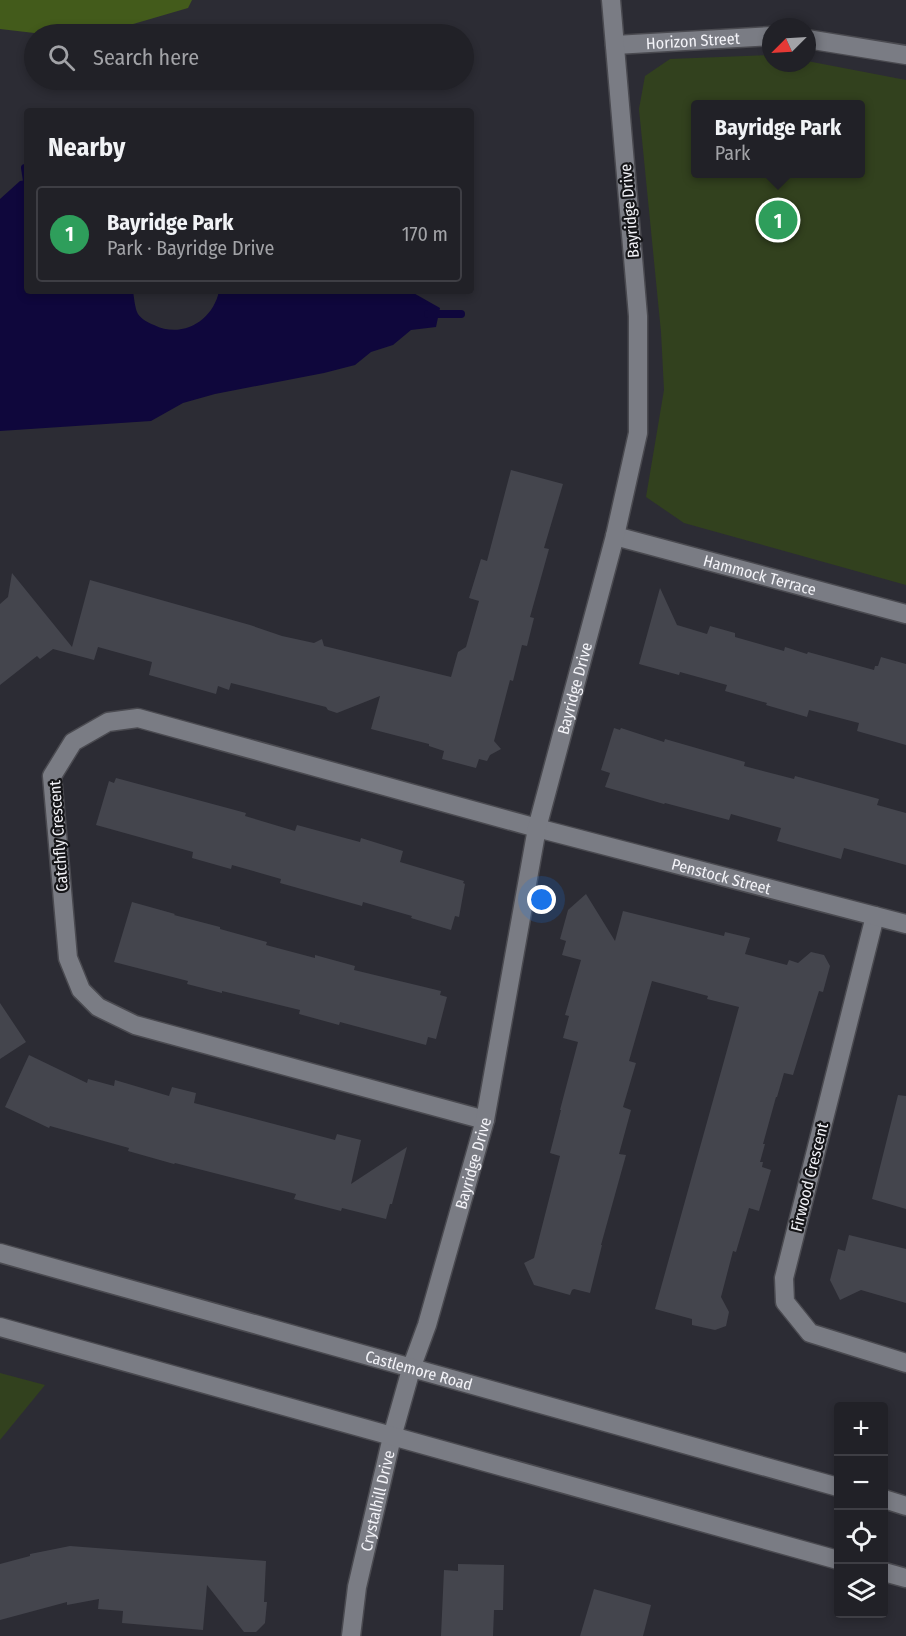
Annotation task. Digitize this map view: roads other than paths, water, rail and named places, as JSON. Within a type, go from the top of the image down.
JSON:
[{"type":"street","name":"Bayridge Drive","points":[[412,1366],[427,1324],[485,1120],[537,828],[615,536],[639,433],[638,316],[611,0]]},
{"type":"street","name":"Horizon Street","points":[[615,45],[762,37]]},
{"type":"street","points":[[816,40],[906,55]]},
{"type":"street","name":"Hammock Terrace","points":[[615,536],[906,614]]},
{"type":"street","name":"Catchfly Crescent","points":[[485,1120],[135,1025],[98,1007],[81,990],[68,958],[52,776],[73,742],[108,722],[138,718],[537,828]]},
{"type":"street","name":"Penstock Street","points":[[537,828],[906,924]]},
{"type":"street","name":"Firwood Crescent","points":[[875,916],[784,1278],[785,1302],[810,1333],[906,1363]]},
{"type":"street","name":"Castlemore Road","points":[[0,1253],[412,1366],[834,1486]]},
{"type":"street","points":[[0,1327],[834,1559]]},
{"type":"street","name":"Crystalhill Drive","points":[[351,1636],[357,1587],[392,1437],[412,1366]]},
{"type":"street","points":[[888,1500],[906,1506]]},
{"type":"street","points":[[888,1573],[906,1578]]},
{"type":"waterway","points":[[428,314],[461,314]]},
{"type":"place","name":"Bayridge Park","points":[[778,220]]}]
